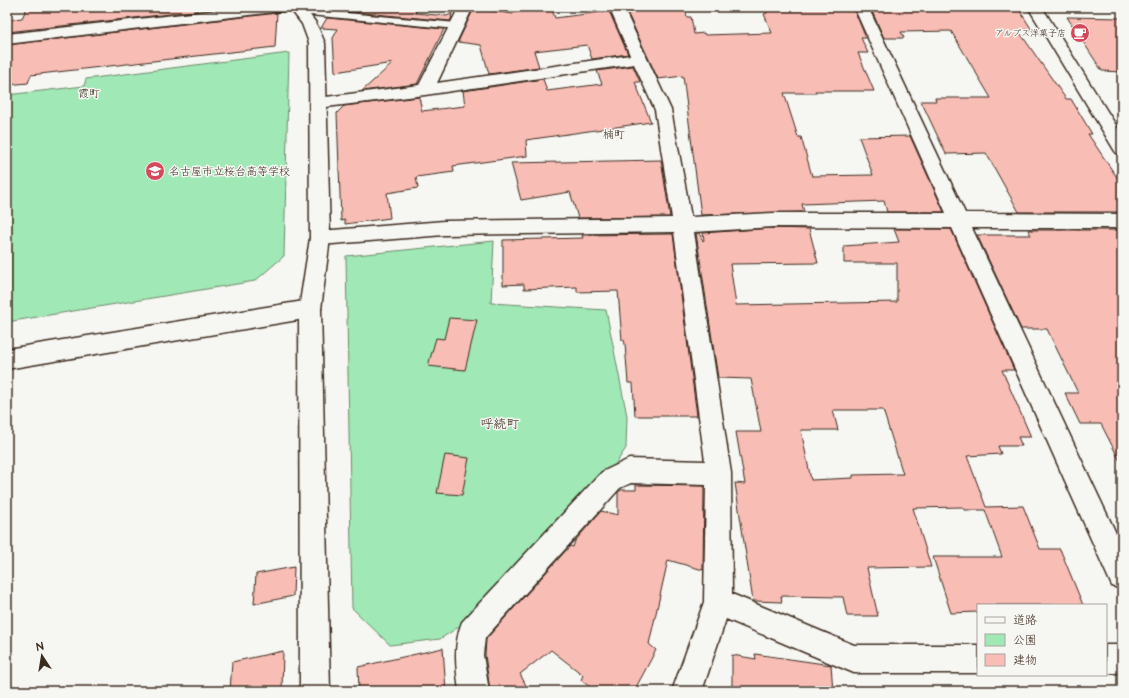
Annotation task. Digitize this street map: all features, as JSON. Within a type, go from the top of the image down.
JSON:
[{"type":"street","points":[[425,90],[466,7]]},
{"type":"street","points":[[616,7],[663,110],[683,226],[719,474],[718,602],[687,691]]},
{"type":"street","points":[[861,7],[1122,576]]},
{"type":"street","points":[[1035,7],[1122,149]]},
{"type":"street","points":[[7,38],[293,9],[309,23],[317,43],[320,238],[310,309],[314,691]]},
{"type":"street","points":[[318,103],[425,90],[640,58]]},
{"type":"street","points":[[320,238],[444,228],[683,226],[773,220],[1122,221]]},
{"type":"street","points":[[7,359],[310,309]]},
{"type":"street","points":[[474,691],[469,655],[472,632],[611,480],[629,471],[719,474]]},
{"type":"street","points":[[718,602],[854,659],[977,659]]},
{"type":"street","points":[[1107,659],[1122,659]]},
{"type":"lane","points":[[293,9],[457,26]]},
{"type":"green space","name":"名古屋市立桜台高等学校","points":[[289,53],[284,256],[255,281],[7,322],[7,95],[84,86],[86,79]]},
{"type":"green space","points":[[494,241],[491,303],[606,310],[627,416],[626,448],[611,471],[465,623],[440,639],[390,645],[352,608],[346,256]]},
{"type":"building","points":[[27,7],[198,7],[197,11],[7,32],[11,21],[22,18]]},
{"type":"building","points":[[334,7],[418,7],[415,13],[447,16],[452,13],[452,17],[450,21],[332,10]]},
{"type":"building","points":[[551,7],[555,18],[609,11],[628,54],[592,59],[587,45],[534,51],[539,67],[489,74],[481,45],[458,42],[474,8],[513,14],[514,12]]},
{"type":"building","points":[[647,7],[685,7],[687,17],[691,17],[694,34],[704,33],[705,35],[772,33],[764,14],[767,13],[766,10],[853,7],[866,38],[861,38],[868,53],[858,53],[874,91],[815,91],[816,93],[784,93],[798,137],[801,137],[812,176],[873,175],[859,137],[910,136],[944,212],[887,212],[884,201],[802,204],[804,212],[701,215],[683,76],[658,79],[626,10]]},
{"type":"building","points":[[870,7],[1018,8],[1032,30],[1018,30],[1066,99],[1071,99],[1092,134],[1088,134],[1122,185],[1122,212],[1019,212],[986,153],[946,154],[921,101],[936,101],[935,98],[991,98],[951,31],[901,32],[904,38],[884,38]]},
{"type":"building","points":[[277,13],[275,47],[31,75],[28,83],[7,85],[7,45]]},
{"type":"building","points":[[1067,17],[1122,18],[1122,72],[1102,71]]},
{"type":"building","points":[[327,18],[444,29],[417,84],[362,91],[393,63],[335,72],[333,38],[338,29],[321,28]]},
{"type":"building","points":[[633,66],[640,82],[635,82],[651,122],[526,140],[527,156],[453,166],[454,172],[416,177],[418,188],[387,193],[390,218],[345,224],[345,220],[341,221],[337,113],[344,106],[419,97],[422,111],[465,106],[463,91],[543,79],[547,91],[602,84],[597,71]]},
{"type":"building","points":[[661,160],[670,217],[578,218],[570,192],[521,200],[511,163]]},
{"type":"building","points":[[773,228],[809,229],[818,263],[730,264],[736,305],[897,302],[897,263],[844,263],[844,246],[899,242],[894,229],[951,229],[1014,370],[1002,370],[1031,437],[1018,437],[1022,446],[998,446],[1001,454],[967,456],[986,507],[1023,506],[1040,549],[1060,549],[1083,604],[977,604],[977,612],[951,613],[933,557],[1002,557],[985,510],[964,510],[962,507],[913,508],[931,567],[867,568],[878,616],[847,616],[843,597],[781,596],[782,602],[753,601],[735,483],[745,484],[736,432],[761,432],[751,379],[718,378],[696,233],[699,233],[703,241],[703,233]],"holes":[[[833,410],[883,410],[903,474],[853,475],[853,478],[811,480],[801,430],[838,430]]]},
{"type":"building","points":[[1028,230],[1122,230],[1122,465],[1101,424],[1080,424],[1065,393],[1078,393],[1047,329],[1021,329],[977,235],[1031,235]]},
{"type":"building","points":[[673,234],[697,416],[635,416],[633,383],[628,383],[625,344],[624,340],[622,340],[618,291],[577,292],[577,287],[524,289],[524,284],[503,285],[503,240],[583,238],[582,235]]},
{"type":"building","points":[[449,318],[477,320],[465,370],[428,366],[436,338],[444,339]]},
{"type":"building","points":[[445,455],[469,458],[462,495],[437,493]]},
{"type":"building","points":[[636,485],[704,486],[703,570],[668,560],[649,644],[656,650],[634,691],[595,691],[581,680],[583,675],[551,650],[520,674],[529,691],[490,691],[485,655],[486,639],[570,546],[573,547],[575,541],[601,511],[618,515],[618,492],[621,490],[636,490]]},
{"type":"building","points":[[294,567],[293,596],[254,604],[256,574]]},
{"type":"building","points":[[443,648],[446,691],[359,691],[358,667]]},
{"type":"building","points":[[283,651],[282,691],[230,691],[232,662]]},
{"type":"building","points":[[755,654],[831,665],[833,691],[732,691],[732,655],[756,659]]},
{"type":"place","name":"アルプス洋菓子店","points":[[1080,33]]},
{"type":"place","name":"名古屋市立桜台高等学校","points":[[155,171]]},
{"type":"district","name":"霞町","points":[[89,93]]},
{"type":"district","name":"楠町","points":[[614,134]]},
{"type":"district","name":"呼続町","points":[[500,424]]}]
